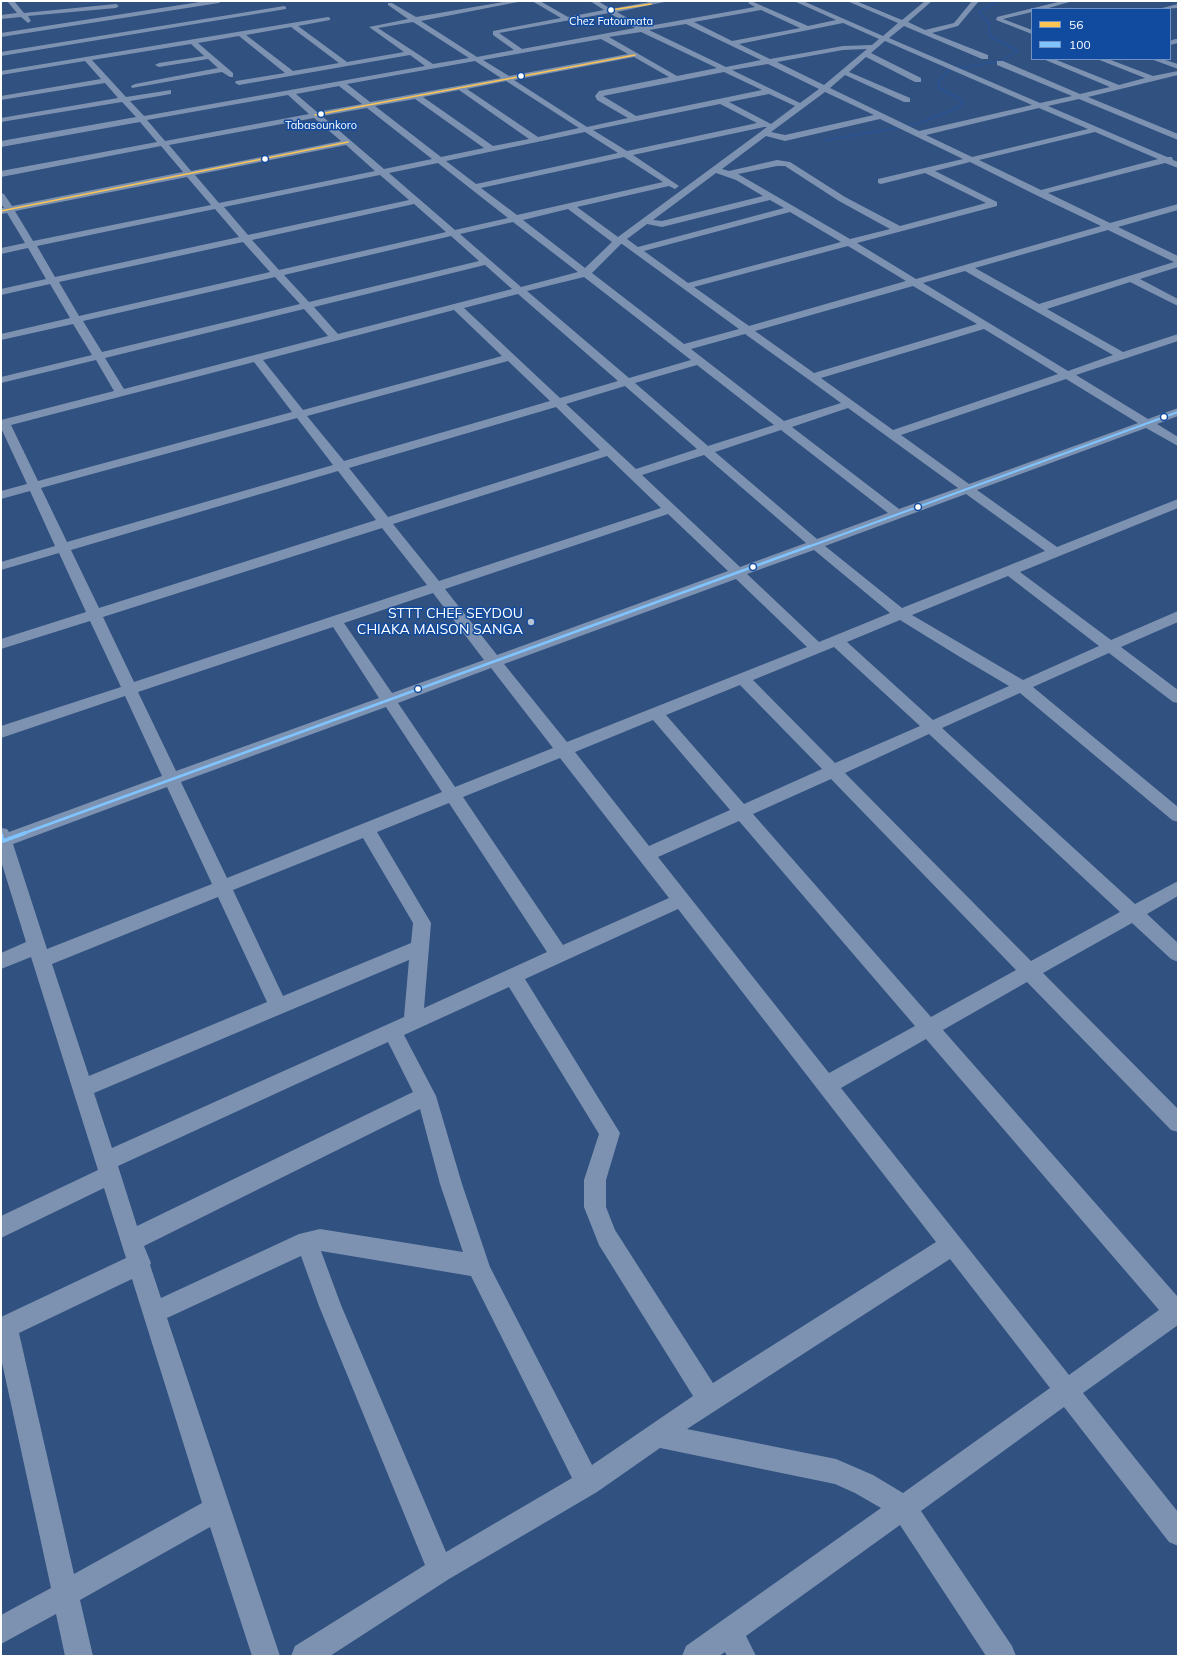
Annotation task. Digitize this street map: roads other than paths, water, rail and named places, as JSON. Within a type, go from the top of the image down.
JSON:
[{"type":"street","points":[[10,1],[51,46]]},
{"type":"street","points":[[87,1],[106,19]]},
{"type":"street","points":[[1,73],[106,19],[219,1]]},
{"type":"street","points":[[274,1],[305,23]]},
{"type":"street","points":[[432,67],[372,27],[520,1]]},
{"type":"street","points":[[535,1],[566,18]]},
{"type":"street","points":[[593,1],[642,29],[800,106]]},
{"type":"street","points":[[521,51],[495,34],[495,32],[648,2],[666,1]]},
{"type":"street","points":[[746,1],[807,28]]},
{"type":"street","points":[[798,1],[1178,165]]},
{"type":"street","points":[[850,1],[985,57]]},
{"type":"street","points":[[474,187],[625,154],[768,126],[825,88],[929,1]]},
{"type":"street","points":[[925,32],[956,25],[976,1]]},
{"type":"street","points":[[160,2],[174,14]]},
{"type":"street","points":[[1038,8],[1060,3],[1071,4]]},
{"type":"street","points":[[390,4],[684,192]]},
{"type":"street","points":[[1017,4],[1031,8]]},
{"type":"street","points":[[1,17],[24,17],[124,6]]},
{"type":"street","points":[[193,42],[248,91],[289,92],[761,8]]},
{"type":"street","points":[[1031,10],[1002,16],[999,20],[1031,32]]},
{"type":"street","points":[[1,54],[186,24],[289,12]]},
{"type":"street","points":[[1,24],[24,17]]},
{"type":"street","points":[[180,19],[205,40]]},
{"type":"street","points":[[87,59],[328,20]]},
{"type":"street","points":[[686,21],[1178,260]]},
{"type":"street","points":[[732,43],[844,21]]},
{"type":"street","points":[[292,25],[346,65]]},
{"type":"street","points":[[241,34],[292,74]]},
{"type":"street","points":[[1,35],[51,46],[87,59],[107,80],[122,88],[155,79],[224,69]]},
{"type":"street","points":[[603,37],[676,78]]},
{"type":"street","points":[[635,119],[599,96],[602,93],[676,78],[843,48],[874,47]]},
{"type":"street","points":[[144,50],[156,67],[210,57]]},
{"type":"street","points":[[1,144],[141,118],[248,91],[292,74],[410,53]]},
{"type":"street","points":[[866,54],[918,80]]},
{"type":"street","points":[[1,174],[635,55]]},
{"type":"street","points":[[1049,60],[1118,87]]},
{"type":"street","points":[[1104,60],[1153,79]]},
{"type":"street","points":[[1158,60],[1178,67]]},
{"type":"street","points":[[1000,63],[1178,137]]},
{"type":"street","points":[[844,72],[908,100]]},
{"type":"street","points":[[918,134],[1178,73]]},
{"type":"street","points":[[1,98],[107,80]]},
{"type":"street","points":[[340,83],[898,514]]},
{"type":"street","points":[[122,88],[123,100],[141,118],[216,206],[336,338]]},
{"type":"street","points":[[461,88],[538,140]]},
{"type":"street","points":[[1,251],[770,91]]},
{"type":"street","points":[[1,120],[168,92]]},
{"type":"street","points":[[289,92],[816,545],[900,614],[965,654],[1022,686],[1178,816]]},
{"type":"street","points":[[416,96],[491,149]]},
{"type":"street","points":[[721,101],[768,126]]},
{"type":"street","points":[[764,133],[785,138],[881,116]]},
{"type":"street","points":[[278,1006],[34,486],[3,424],[586,273],[620,241],[764,133],[768,126]]},
{"type":"street","points":[[881,181],[1095,130]]},
{"type":"street","points":[[5,210],[348,142]]},
{"type":"street","points":[[1039,193],[1178,156]]},
{"type":"street","points":[[728,174],[777,163],[787,164],[842,199],[898,229]]},
{"type":"street","points":[[715,170],[728,174],[848,242],[1178,442]]},
{"type":"street","points":[[687,286],[994,204],[926,170]]},
{"type":"street","points":[[1,337],[670,183]]},
{"type":"street","points":[[1,196],[5,210],[31,245],[121,394]]},
{"type":"street","points":[[645,222],[662,224],[770,197]]},
{"type":"street","points":[[1,292],[416,201]]},
{"type":"street","points":[[570,206],[687,286],[1055,552]]},
{"type":"street","points":[[683,348],[1178,206]]},
{"type":"street","points":[[636,250],[791,209]]},
{"type":"street","points":[[1,380],[487,262]]},
{"type":"street","points":[[1038,308],[1178,264]]},
{"type":"street","points":[[966,267],[1122,356]]},
{"type":"street","points":[[1132,279],[1178,303]]},
{"type":"street","points":[[456,307],[817,648]]},
{"type":"street","points":[[812,377],[986,325]]},
{"type":"street","points":[[892,434],[1178,337]]},
{"type":"street","points":[[256,358],[1178,1533]]},
{"type":"street","points":[[1,495],[510,358]]},
{"type":"street","points":[[1,566],[699,361]]},
{"type":"street","points":[[634,474],[850,404]]},
{"type":"street","points":[[266,1656],[2,838],[172,780],[1178,412]]},
{"type":"street","points":[[1,644],[609,451]]},
{"type":"street","points":[[1,961],[39,953],[222,887],[1178,502]]},
{"type":"street","points":[[1,732],[671,509]]},
{"type":"street","points":[[1009,570],[1178,698]]},
{"type":"street","points":[[646,855],[1178,616]]},
{"type":"street","points":[[336,621],[559,955]]},
{"type":"street","points":[[836,640],[1178,954]]},
{"type":"street","points":[[742,678],[1178,1123]]},
{"type":"street","points":[[655,713],[1177,1312],[696,1656]]},
{"type":"street","points":[[367,828],[422,923],[413,1022]]},
{"type":"street","points":[[826,1085],[1178,888]]},
{"type":"street","points":[[1,1227],[109,1168],[392,1031],[681,900]]},
{"type":"street","points":[[83,1088],[420,947]]},
{"type":"street","points":[[513,976],[610,1133],[595,1180],[595,1207],[607,1237],[709,1399]]},
{"type":"street","points":[[392,1031],[426,1096],[451,1184],[479,1266],[588,1483]]},
{"type":"street","points":[[132,1240],[426,1096]]},
{"type":"street","points":[[155,1312],[307,1242],[320,1240],[479,1266]]},
{"type":"street","points":[[307,1242],[330,1306],[440,1570]]},
{"type":"street","points":[[305,1656],[440,1570],[588,1483],[709,1399],[952,1245]]},
{"type":"street","points":[[79,1656],[3,1328],[140,1263]]},
{"type":"street","points":[[657,1435],[836,1472],[864,1484],[903,1507],[1002,1656]]},
{"type":"street","points":[[1,1630],[218,1509]]},
{"type":"street","points":[[729,1632],[742,1656]]},
{"type":"waterway","points":[[825,140],[914,125],[958,108],[963,102],[962,100],[939,88],[938,83],[948,70],[1001,61],[1018,51],[990,36],[989,23],[979,12],[997,1]]},
{"type":"place","name":"Chez Fatoumata","points":[[611,10]]},
{"type":"place","name":"Tabasounkoro","points":[[321,114]]},
{"type":"place","name":"STTT CHEF SEYDOU CHIAKA MAISON SANGA","points":[[531,622]]}]
